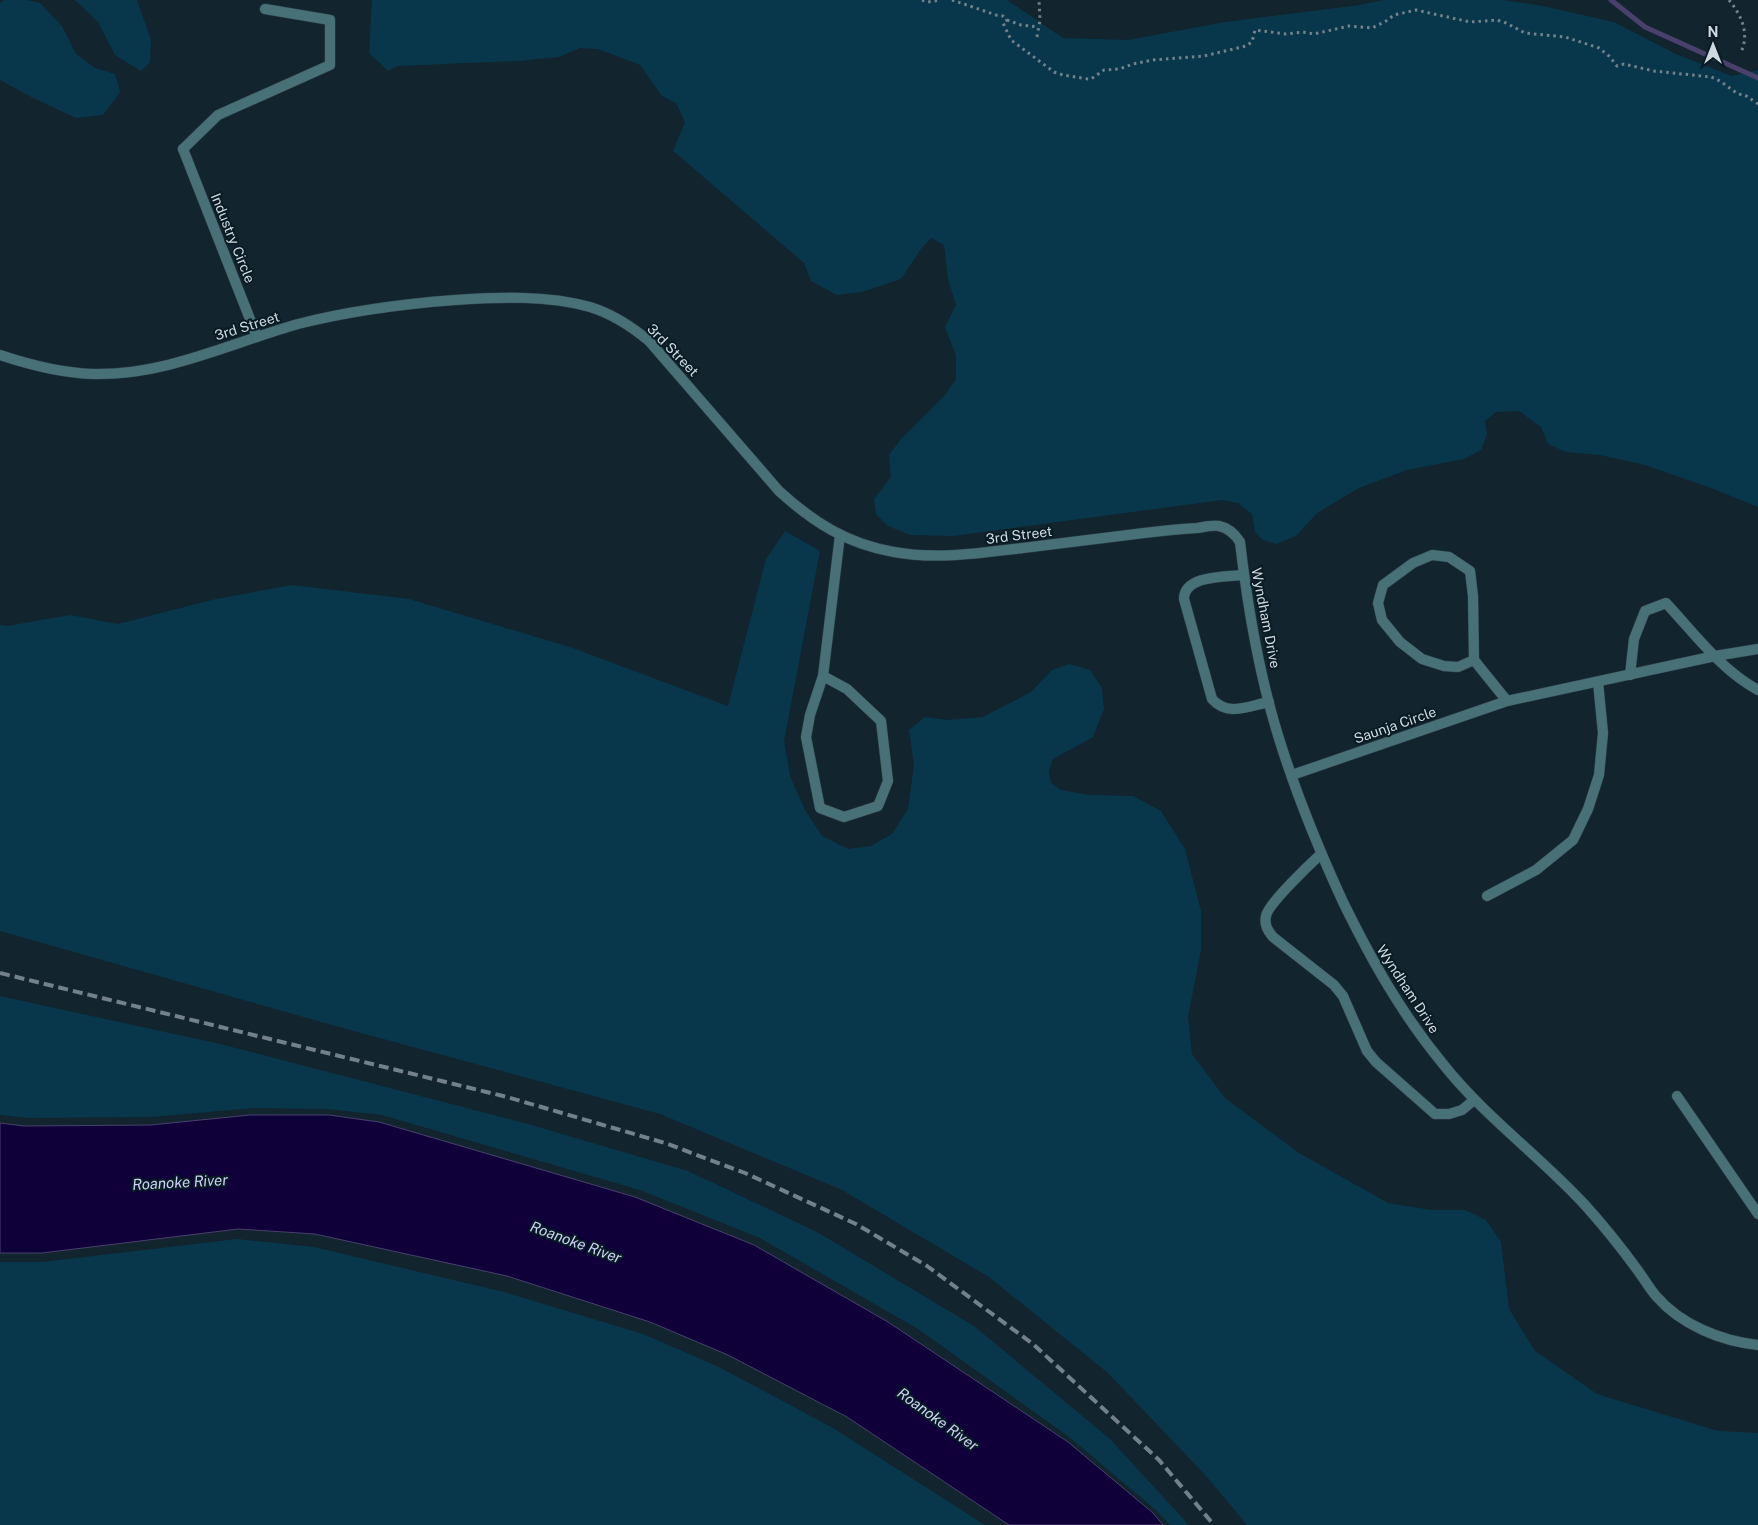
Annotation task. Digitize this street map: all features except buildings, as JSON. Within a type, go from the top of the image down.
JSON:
[{"type":"street","name":"Industry Circle","points":[[257,337],[183,149],[218,115],[330,64],[330,20],[265,9]]},
{"type":"street","name":"3rd Street","points":[[0,355],[30,364],[93,374],[136,370],[170,364],[298,324],[349,313],[418,303],[493,298],[528,298],[566,302],[591,307],[631,326],[649,341],[779,491],[817,523],[860,543],[893,552],[923,556],[967,555],[1217,526]]},
{"type":"street","name":"Wyndham Drive","points":[[1217,526],[1227,528],[1235,534],[1240,542],[1250,620],[1282,748],[1321,854],[1382,979],[1443,1065],[1474,1100],[1567,1186],[1601,1223],[1656,1296],[1672,1312],[1718,1337],[1740,1343],[1758,1345]]},
{"type":"street","points":[[823,676],[847,688],[881,721],[888,781],[878,806],[844,817],[820,808],[806,737],[810,715],[823,676],[840,535]]},
{"type":"street","points":[[1474,660],[1458,667],[1444,666],[1422,659],[1400,642],[1382,620],[1378,603],[1383,585],[1413,563],[1432,556],[1449,557],[1470,571],[1473,596],[1474,660],[1507,701]]},
{"type":"street","points":[[1244,575],[1195,581],[1188,586],[1184,599],[1212,698],[1226,710],[1269,702]]},
{"type":"street","points":[[1630,675],[1634,640],[1645,611],[1666,603],[1715,656],[1744,683],[1758,690]]},
{"type":"street","name":"Saunja Circle","points":[[1292,775],[1507,701],[1715,656],[1758,649]]},
{"type":"street","points":[[1487,896],[1536,870],[1573,840],[1588,809],[1599,775],[1603,733],[1598,682]]},
{"type":"street","points":[[1321,854],[1266,913],[1265,922],[1268,930],[1273,937],[1334,985],[1343,996],[1367,1051],[1376,1062],[1436,1114],[1449,1114],[1462,1110],[1474,1100]]},
{"type":"street","points":[[1677,1096],[1758,1214]]},
{"type":"path","points":[[922,0],[934,2],[940,0]]},
{"type":"path","points":[[952,0],[1004,16],[1007,20],[1021,25],[1038,27]]},
{"type":"path","points":[[1037,37],[1040,20],[1039,0]]},
{"type":"path","points":[[1729,0],[1736,9],[1746,32],[1741,52]]},
{"type":"path","points":[[1007,20],[1004,25],[1012,40],[1054,72],[1063,76],[1077,75],[1091,79],[1104,70],[1119,69],[1153,60],[1204,56],[1246,46],[1252,42],[1255,30],[1286,34],[1303,32],[1314,34],[1349,26],[1372,28],[1394,15],[1416,10],[1470,22],[1497,20],[1525,33],[1565,37],[1599,48],[1617,66],[1624,64],[1654,71],[1711,77],[1758,104]]},
{"type":"shaded area","points":[[4,0],[27,0],[40,3],[62,26],[76,54],[95,68],[115,74],[120,92],[103,115],[76,118],[0,80],[0,3]]},
{"type":"shaded area","points":[[75,0],[137,0],[151,40],[150,62],[141,71],[115,55],[98,22]]},
{"type":"shaded area","points":[[372,0],[1007,0],[1063,38],[1128,40],[1225,22],[1360,5],[1383,0],[1504,0],[1543,6],[1614,22],[1676,54],[1732,76],[1758,70],[1758,507],[1645,465],[1600,455],[1566,452],[1548,444],[1541,427],[1519,411],[1496,412],[1485,421],[1487,434],[1481,450],[1464,459],[1407,470],[1359,488],[1317,513],[1296,536],[1276,544],[1263,540],[1255,532],[1252,514],[1238,503],[1222,500],[953,536],[910,535],[888,526],[876,514],[874,499],[891,477],[889,455],[901,439],[945,395],[956,379],[956,356],[945,327],[956,305],[948,279],[944,245],[931,238],[921,249],[901,279],[862,292],[837,295],[811,281],[804,263],[673,151],[685,122],[676,103],[662,96],[640,65],[598,49],[580,48],[559,57],[519,61],[398,66],[388,71],[369,53]]},
{"type":"shaded area","points":[[785,531],[820,551],[784,741],[790,776],[805,810],[822,836],[848,849],[871,846],[892,834],[908,809],[914,765],[909,730],[925,717],[948,720],[983,717],[1031,692],[1052,670],[1069,664],[1090,670],[1102,688],[1104,709],[1093,737],[1053,759],[1049,771],[1051,783],[1061,790],[1089,795],[1133,796],[1161,811],[1185,849],[1201,911],[1201,950],[1188,1017],[1192,1054],[1225,1098],[1299,1153],[1388,1203],[1431,1210],[1465,1210],[1486,1220],[1501,1242],[1509,1309],[1535,1351],[1597,1394],[1718,1431],[1758,1433],[1758,1525],[1247,1525],[1207,1477],[1108,1373],[989,1277],[842,1190],[660,1114],[339,1027],[0,931],[0,625],[7,626],[70,615],[118,624],[216,599],[292,585],[409,599],[573,648],[728,706],[766,559]]},
{"type":"shaded area","points":[[0,996],[220,1044],[528,1124],[688,1171],[817,1232],[974,1326],[1110,1439],[1189,1525],[1170,1525],[1157,1511],[1068,1436],[918,1329],[760,1238],[640,1190],[382,1115],[327,1109],[254,1108],[151,1117],[28,1118],[0,1115]]},
{"type":"shaded area","points":[[237,1239],[314,1247],[504,1292],[643,1334],[719,1367],[833,1428],[985,1525],[0,1525],[0,1262],[42,1262]]},
{"type":"water","name":"Roanoke River","points":[[250,1115],[329,1115],[379,1122],[635,1197],[754,1245],[888,1322],[1068,1442],[1153,1513],[1163,1525],[1009,1525],[847,1417],[728,1355],[650,1322],[507,1276],[315,1234],[238,1229],[42,1253],[0,1253],[0,1123],[24,1126],[151,1125]]},
{"type":"waterway","points":[[1611,0],[1645,27],[1758,78]]},
{"type":"railway","points":[[0,973],[507,1097],[665,1143],[745,1173],[856,1224],[927,1266],[1033,1344],[1159,1460],[1214,1525]]}]
